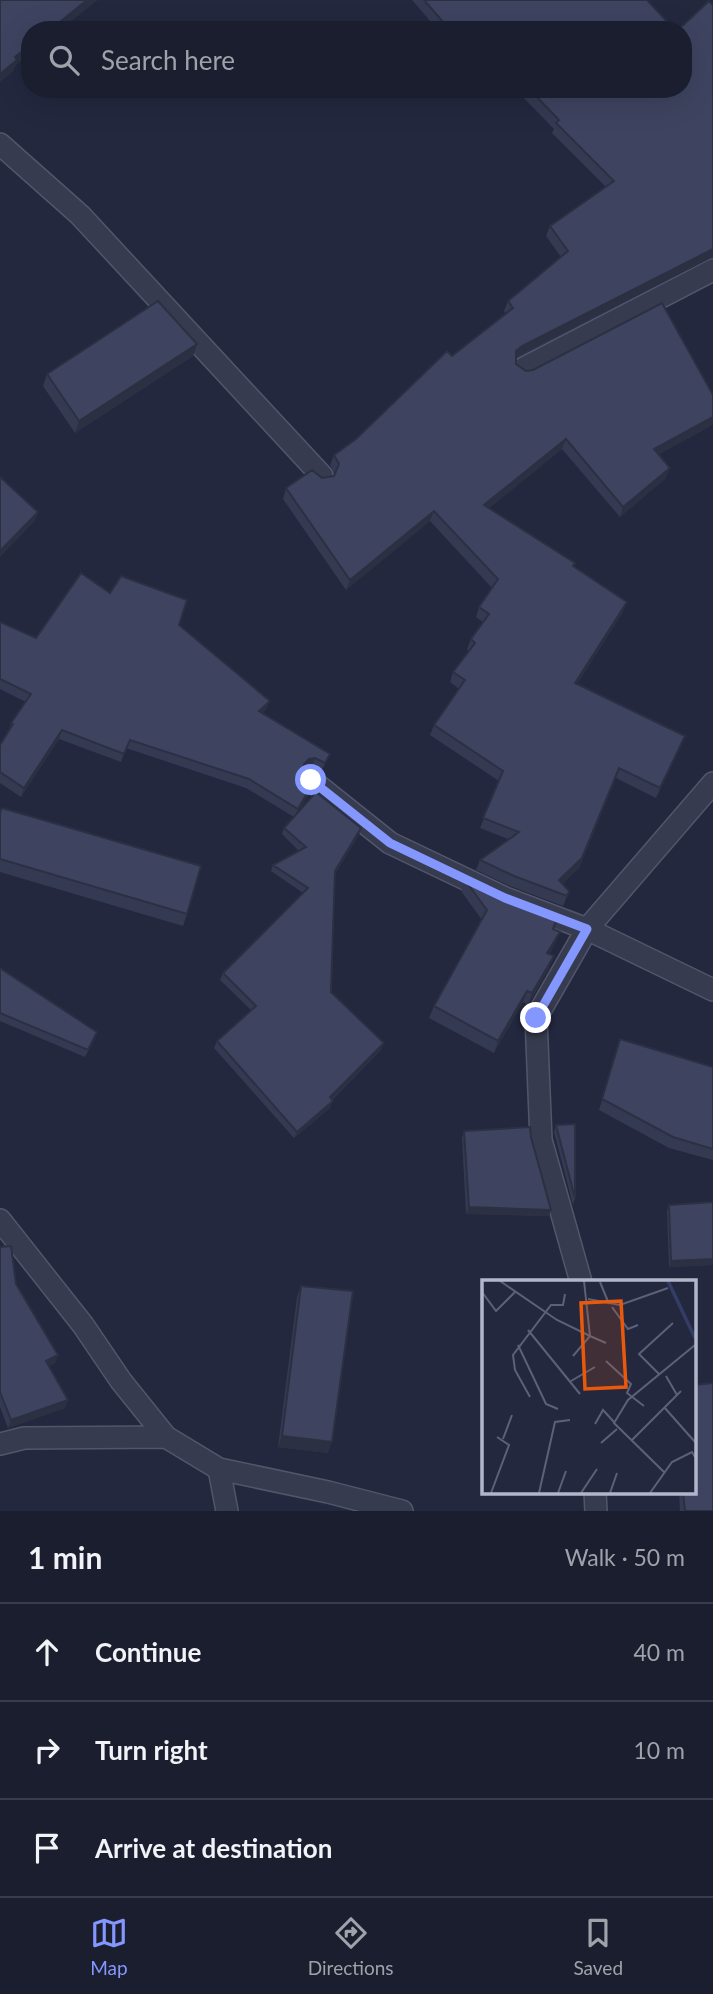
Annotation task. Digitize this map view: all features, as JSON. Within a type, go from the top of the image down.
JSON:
[{"type":"street","points":[[0,145],[80,215],[322,476]]},
{"type":"street","points":[[524,368],[713,270]]},
{"type":"street","points":[[311,780],[390,843],[505,898],[587,929],[713,990]]},
{"type":"street","points":[[580,1280],[541,1140],[536,1018],[587,929],[713,783]]},
{"type":"street","points":[[0,1220],[83,1325],[121,1381],[166,1437],[219,1469],[402,1511]]},
{"type":"street","points":[[0,1444],[24,1438],[166,1437]]},
{"type":"street","points":[[219,1469],[227,1511]]},
{"type":"street","points":[[595,1493],[596,1511]]},
{"type":"building","points":[[0,0],[87,0],[61,21],[21,21],[21,52],[15,57],[17,60],[0,74]]},
{"type":"building","points":[[424,0],[647,0],[667,21],[442,21]]},
{"type":"building","points":[[709,1],[713,5],[713,249],[522,346],[516,351],[516,364],[526,371],[533,370],[662,303],[713,395],[713,417],[654,449],[670,468],[623,507],[566,439],[484,505],[575,563],[573,566],[627,602],[575,683],[685,736],[660,788],[619,768],[582,858],[559,880],[569,891],[567,896],[480,860],[519,832],[483,818],[503,771],[434,725],[465,680],[453,672],[475,643],[471,639],[489,614],[479,607],[498,579],[434,511],[350,580],[286,488],[312,470],[322,478],[334,476],[339,464],[334,455],[356,439],[447,351],[452,356],[513,308],[508,301],[568,251],[550,226],[614,181],[556,123],[559,120],[538,98],[692,98],[692,21],[688,21]]},
{"type":"building","points":[[158,301],[197,344],[79,421],[47,374]]},
{"type":"building","points":[[0,477],[38,512],[0,551]]},
{"type":"building","points":[[81,573],[110,593],[121,576],[187,600],[179,625],[270,701],[259,711],[330,754],[325,763],[315,758],[304,764],[302,775],[311,786],[298,809],[249,779],[130,740],[124,754],[62,730],[24,788],[0,772],[0,745],[31,694],[0,679],[0,622],[36,638]]},
{"type":"building","points":[[316,792],[361,828],[335,871],[331,992],[384,1043],[330,1097],[333,1101],[297,1132],[217,1041],[256,1006],[223,973],[308,888],[273,865],[306,847],[284,828]]},
{"type":"building","points":[[2,808],[201,866],[187,914],[0,859]]},
{"type":"building","points":[[465,880],[557,918],[553,929],[560,932],[547,953],[554,956],[532,993],[527,991],[498,1041],[434,1006],[487,910]]},
{"type":"building","points":[[0,968],[97,1032],[88,1050],[0,1013]]},
{"type":"building","points":[[620,1039],[713,1067],[713,1149],[673,1137],[602,1099]]},
{"type":"building","points":[[575,1124],[575,1198],[556,1125]]},
{"type":"building","points":[[530,1127],[551,1210],[469,1207],[464,1131]]},
{"type":"building","points":[[713,1202],[713,1259],[671,1261],[669,1205]]},
{"type":"building","points":[[11,1246],[16,1284],[58,1355],[46,1361],[68,1400],[11,1420],[0,1392],[0,1247]]},
{"type":"building","points":[[301,1286],[353,1291],[332,1442],[282,1436]]},
{"type":"building","points":[[713,1383],[713,1511],[685,1511],[683,1493],[696,1493],[696,1385]]},
{"type":"route","points":[[311,780],[390,843],[505,898],[587,929],[536,1018]]}]
